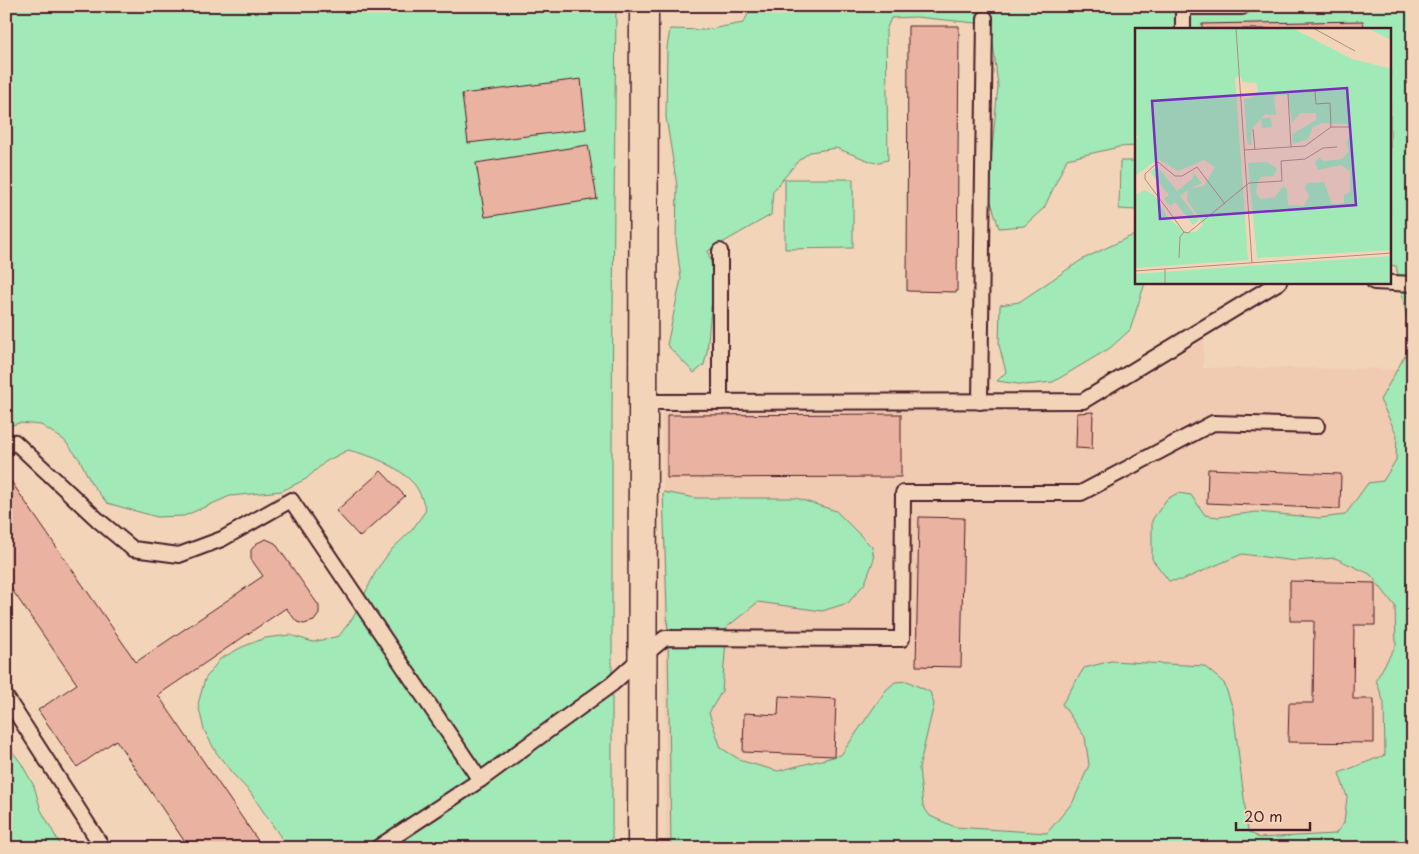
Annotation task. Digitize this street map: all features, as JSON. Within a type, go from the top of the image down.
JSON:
[{"type":"street","points":[[642,848],[644,6]]},
{"type":"lane","points":[[1183,28],[1183,7],[1242,7]]},
{"type":"lane","points":[[980,402],[986,18]]},
{"type":"lane","points":[[720,251],[720,402]]},
{"type":"lane","points":[[1392,283],[1413,284]]},
{"type":"lane","points":[[643,402],[1084,401],[1276,284]]},
{"type":"lane","points":[[377,848],[480,780],[612,684],[665,638],[902,639],[903,494],[1081,493],[1213,423],[1317,426]]},
{"type":"lane","points":[[6,447],[15,442],[98,520],[133,549],[179,555],[222,538],[291,500],[480,780]]},
{"type":"lane","points":[[6,697],[103,848]]},
{"type":"shaded area","points":[[1204,340],[1203,368],[1413,369],[1413,848],[666,848],[662,410],[1086,411]]},
{"type":"green space","points":[[6,6],[616,6],[612,410],[612,848],[286,848],[250,792],[216,752],[204,730],[198,704],[205,679],[220,659],[242,647],[265,638],[290,635],[313,642],[339,636],[354,616],[377,569],[392,549],[412,530],[426,510],[416,487],[407,477],[392,466],[375,458],[348,450],[325,462],[306,479],[282,491],[230,496],[184,516],[157,517],[107,503],[91,483],[80,460],[64,440],[41,425],[19,423],[6,427]]},
{"type":"green space","points":[[753,6],[1413,6],[1413,848],[671,848],[668,638],[663,492],[696,498],[796,498],[836,511],[872,547],[874,559],[865,583],[848,603],[822,611],[758,602],[727,627],[722,691],[709,713],[721,748],[742,761],[778,771],[841,755],[886,690],[895,682],[907,681],[930,692],[934,704],[919,768],[923,806],[930,816],[955,827],[1047,833],[1073,802],[1089,765],[1085,737],[1062,704],[1084,668],[1111,661],[1204,666],[1224,683],[1233,709],[1248,831],[1259,838],[1335,834],[1344,823],[1347,797],[1339,773],[1385,755],[1384,703],[1376,680],[1396,645],[1395,606],[1370,574],[1335,558],[1295,561],[1242,554],[1182,580],[1169,581],[1152,559],[1152,520],[1167,499],[1178,493],[1191,495],[1205,515],[1218,517],[1257,512],[1320,518],[1345,515],[1368,483],[1383,481],[1396,460],[1397,435],[1380,400],[1412,343],[1396,266],[1392,265],[1392,28],[1135,28],[1135,146],[1119,147],[1067,159],[1044,208],[1024,226],[999,228],[988,192],[998,86],[992,34],[985,24],[916,17],[891,18],[886,30],[888,160],[875,163],[836,148],[810,152],[799,160],[773,191],[771,215],[708,251],[714,275],[707,352],[704,365],[694,373],[667,345],[681,279],[676,240],[677,186],[666,117],[667,48],[670,29],[705,30],[743,23]]},
{"type":"green space","points":[[1120,161],[1135,161],[1135,210],[1119,209]]},
{"type":"green space","points":[[785,179],[853,179],[853,248],[785,249]]},
{"type":"green space","points":[[1135,235],[1135,284],[1145,284],[1130,330],[1110,348],[1053,382],[1025,385],[997,381],[1006,372],[999,345],[1000,305],[1019,302],[1083,259]]},
{"type":"green space","points":[[6,743],[21,763],[34,786],[41,810],[62,848],[6,848]]},
{"type":"building","points":[[1363,21],[1364,28],[1202,28],[1202,24]]},
{"type":"building","points":[[908,26],[959,26],[957,292],[907,291]]},
{"type":"building","points":[[581,79],[586,129],[468,143],[462,94]]},
{"type":"building","points":[[588,145],[597,199],[485,217],[476,163]]},
{"type":"building","points":[[1093,412],[1092,449],[1076,448],[1077,413]]},
{"type":"building","points":[[901,414],[901,477],[667,478],[667,415]]},
{"type":"building","points":[[1208,469],[1341,474],[1340,509],[1207,503]]},
{"type":"building","points":[[381,471],[405,496],[360,537],[336,511]]},
{"type":"building","points":[[6,474],[136,662],[263,576],[251,559],[251,550],[257,543],[266,539],[275,543],[319,606],[319,614],[314,621],[304,624],[297,622],[286,608],[158,695],[263,848],[189,848],[116,740],[77,767],[38,710],[77,684],[6,581]]},
{"type":"building","points":[[919,517],[964,518],[961,667],[916,666]]},
{"type":"building","points":[[1290,581],[1375,583],[1375,625],[1354,625],[1353,699],[1374,699],[1374,743],[1288,742],[1289,703],[1313,703],[1314,621],[1290,621]]},
{"type":"building","points":[[779,696],[836,699],[834,756],[743,752],[744,713],[778,715]]}]
